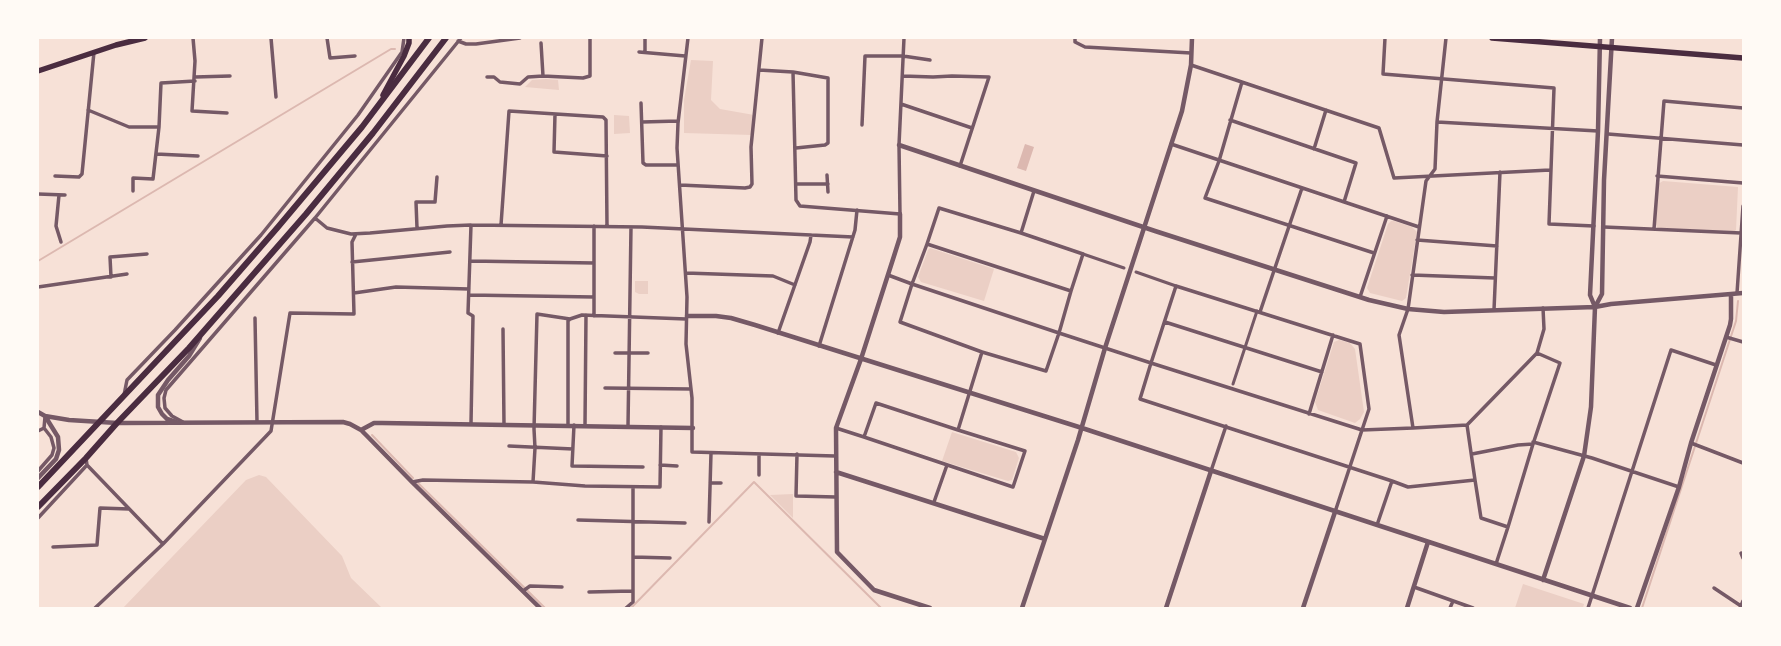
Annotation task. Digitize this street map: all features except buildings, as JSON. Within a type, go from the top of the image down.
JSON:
[{"type":"highway","points":[[38,487],[218,296],[362,127],[429,38]]},
{"type":"highway","points":[[38,507],[86,458],[206,328],[306,214],[373,133],[444,41]]},
{"type":"main road","points":[[38,70],[122,43],[145,38]]},
{"type":"main road","points":[[377,106],[404,56],[409,43],[408,38]]},
{"type":"main road","points":[[1492,38],[1743,58]]},
{"type":"street","points":[[193,38],[195,79],[192,110],[227,113]]},
{"type":"street","points":[[271,38],[276,97]]},
{"type":"street","points":[[327,38],[330,58],[355,56]]},
{"type":"street","points":[[123,398],[126,380],[175,330],[260,234],[358,116],[402,52],[404,38]]},
{"type":"street","points":[[186,424],[172,416],[165,408],[164,398],[166,390],[315,218],[459,39],[466,44],[476,44],[520,38]]},
{"type":"street","points":[[487,77],[494,77],[500,82],[520,84],[528,78],[543,76],[583,78],[590,76],[590,38]]},
{"type":"street","points":[[645,38],[645,52]]},
{"type":"street","points":[[688,38],[678,121],[678,165],[686,273],[686,344],[691,389],[692,452],[835,456]]},
{"type":"street","points":[[680,185],[744,188],[750,187],[752,184],[751,147],[762,38]]},
{"type":"street","points":[[904,38],[900,145],[900,237],[861,358],[836,428],[835,456],[837,552],[874,590],[930,608]]},
{"type":"street","points":[[1075,38],[1075,42],[1086,47],[1192,53]]},
{"type":"street","points":[[1022,608],[1082,428],[1105,348],[1143,227],[1182,111],[1191,65],[1192,38]]},
{"type":"street","points":[[1384,38],[1383,74],[1554,88],[1549,224],[1594,226]]},
{"type":"street","points":[[1413,428],[1400,335],[1408,310],[1426,181],[1435,169],[1437,122],[1446,38]]},
{"type":"street","points":[[1543,580],[1584,456],[1591,407],[1594,307],[1590,295],[1598,132],[1600,38]]},
{"type":"street","points":[[1594,307],[1602,294],[1612,38]]},
{"type":"street","points":[[444,41],[451,49]]},
{"type":"street","points":[[542,43],[543,76]]},
{"type":"street","points":[[55,176],[79,177],[82,174],[94,52]]},
{"type":"street","points":[[639,52],[685,56]]},
{"type":"street","points":[[862,125],[865,56],[904,56],[930,60]]},
{"type":"street","points":[[1191,65],[1379,128],[1394,178],[1550,170]]},
{"type":"street","points":[[759,70],[792,72],[828,78],[828,143],[825,145],[796,148]]},
{"type":"street","points":[[792,72],[796,148],[796,200],[800,206],[900,214]]},
{"type":"street","points":[[133,191],[133,178],[153,179],[159,127],[161,83],[230,76]]},
{"type":"street","points":[[903,76],[933,78],[952,76],[989,77],[960,166]]},
{"type":"street","points":[[1242,82],[1219,161],[1206,198],[1374,253]]},
{"type":"street","points":[[1654,229],[1664,101],[1743,108]]},
{"type":"street","points":[[641,103],[643,163],[646,165],[678,165]]},
{"type":"street","points":[[901,104],[972,128]]},
{"type":"street","points":[[88,110],[129,127],[159,127]]},
{"type":"street","points":[[501,225],[509,110],[602,117],[606,120],[607,226]]},
{"type":"street","points":[[1314,149],[1326,110]]},
{"type":"street","points":[[555,114],[554,152],[606,156]]},
{"type":"street","points":[[1230,120],[1356,163],[1344,202]]},
{"type":"street","points":[[642,122],[678,121]]},
{"type":"street","points":[[1437,122],[1598,132]]},
{"type":"street","points":[[1608,134],[1743,145]]},
{"type":"street","points":[[1171,144],[1419,227]]},
{"type":"street","points":[[900,145],[1143,227],[1360,297],[1408,310],[1444,312],[1594,307],[1743,293]]},
{"type":"street","points":[[156,154],[198,156]]},
{"type":"street","points":[[1494,310],[1500,172]]},
{"type":"street","points":[[827,175],[828,192]]},
{"type":"street","points":[[1658,176],[1743,183]]},
{"type":"street","points":[[417,228],[416,202],[435,202],[437,177]]},
{"type":"street","points":[[796,184],[828,184]]},
{"type":"street","points":[[1233,384],[1244,347],[1276,269],[1302,188]]},
{"type":"street","points":[[1021,233],[1034,190]]},
{"type":"street","points":[[38,194],[65,195]]},
{"type":"street","points":[[59,195],[56,226],[61,242]]},
{"type":"street","points":[[1637,608],[1678,487],[1731,319],[1743,206]]},
{"type":"street","points":[[1083,254],[1046,371],[982,352],[900,322],[939,208],[1021,233],[1083,254],[1124,268]]},
{"type":"street","points":[[819,346],[856,230],[856,210]]},
{"type":"street","points":[[1360,297],[1387,216]]},
{"type":"street","points":[[315,218],[327,228],[356,234],[417,228],[501,225],[683,228],[853,237]]},
{"type":"street","points":[[471,424],[473,316],[468,313],[472,225]]},
{"type":"street","points":[[594,226],[594,316]]},
{"type":"street","points":[[628,426],[631,227]]},
{"type":"street","points":[[1604,227],[1741,233]]},
{"type":"street","points":[[95,608],[162,544],[271,431],[290,313],[354,314],[352,242],[356,234]]},
{"type":"street","points":[[778,333],[796,284],[811,235]]},
{"type":"street","points":[[1417,240],[1497,246]]},
{"type":"street","points":[[927,244],[1071,291]]},
{"type":"street","points":[[352,262],[450,252]]},
{"type":"street","points":[[111,276],[110,257],[147,254]]},
{"type":"street","points":[[470,261],[594,263]]},
{"type":"street","points":[[1136,272],[1360,344],[1369,409],[1303,608]]},
{"type":"street","points":[[686,273],[773,276],[796,284]]},
{"type":"street","points":[[38,288],[127,274]]},
{"type":"street","points":[[888,275],[1059,333],[1362,430],[1467,425],[1537,353],[1544,329],[1543,308]]},
{"type":"street","points":[[1412,275],[1495,278]]},
{"type":"street","points":[[1176,286],[1140,399],[1392,480],[1408,487],[1475,480]]},
{"type":"street","points":[[354,293],[396,287],[469,289]]},
{"type":"street","points":[[469,295],[594,296]]},
{"type":"street","points":[[533,482],[537,314],[570,319],[586,315],[687,318],[716,316],[731,318],[1082,428],[1630,608]]},
{"type":"street","points":[[585,425],[586,315]]},
{"type":"street","points":[[255,318],[256,422]]},
{"type":"street","points":[[568,425],[568,321],[570,319]]},
{"type":"street","points":[[1165,322],[1322,372]]},
{"type":"street","points":[[186,424],[166,419],[158,408],[158,395],[164,385],[189,356],[206,328]]},
{"type":"street","points":[[503,329],[504,425]]},
{"type":"street","points":[[1309,414],[1333,335]]},
{"type":"street","points":[[1726,337],[1743,342]]},
{"type":"street","points":[[1588,608],[1670,350],[1716,365]]},
{"type":"street","points":[[958,430],[982,352]]},
{"type":"street","points":[[615,353],[648,354]]},
{"type":"street","points":[[1496,564],[1533,443],[1560,363],[1537,353]]},
{"type":"street","points":[[605,388],[691,389]]},
{"type":"street","points":[[836,428],[1013,487],[1025,451],[876,403],[864,437]]},
{"type":"street","points":[[38,412],[45,416],[117,423],[186,424],[343,422],[361,430],[540,608]]},
{"type":"street","points":[[38,471],[52,455],[54,448],[51,437],[44,428],[45,416]]},
{"type":"street","points":[[38,478],[56,459],[59,450],[58,437],[45,416]]},
{"type":"street","points":[[361,430],[374,423],[585,425],[692,428]]},
{"type":"street","points":[[574,425],[572,466],[643,467]]},
{"type":"street","points":[[1467,425],[1481,518],[1508,527]]},
{"type":"street","points":[[1166,608],[1226,426]]},
{"type":"street","points":[[412,482],[423,480],[533,482],[633,488],[660,487],[661,427]]},
{"type":"street","points":[[38,431],[44,428]]},
{"type":"street","points":[[1472,454],[1533,443],[1584,456],[1678,487]]},
{"type":"street","points":[[1692,443],[1743,463]]},
{"type":"street","points":[[509,446],[573,449]]},
{"type":"street","points":[[709,522],[711,453]]},
{"type":"street","points":[[759,454],[759,475]]},
{"type":"street","points":[[797,454],[796,496],[836,496]]},
{"type":"street","points":[[86,458],[87,465],[162,544]]},
{"type":"street","points":[[38,518],[87,465]]},
{"type":"street","points":[[660,465],[677,466]]},
{"type":"street","points":[[934,502],[947,465]]},
{"type":"street","points":[[836,472],[934,502],[1045,539]]},
{"type":"street","points":[[1377,525],[1392,480]]},
{"type":"street","points":[[710,483],[721,483]]},
{"type":"street","points":[[626,608],[632,602],[633,488]]},
{"type":"street","points":[[53,547],[97,545],[100,508],[129,509]]},
{"type":"street","points":[[578,520],[685,523]]},
{"type":"street","points":[[1407,608],[1428,542]]},
{"type":"street","points":[[1741,552],[1743,558]]},
{"type":"street","points":[[632,557],[670,558]]},
{"type":"street","points":[[524,591],[530,586],[562,587]]},
{"type":"street","points":[[1414,587],[1473,608]]},
{"type":"street","points":[[1714,588],[1740,607],[1743,601]]},
{"type":"street","points":[[589,592],[632,591]]},
{"type":"street","points":[[1450,608],[1453,601]]},
{"type":"shaded area","points":[[691,60],[713,61],[711,100],[720,109],[754,115],[752,135],[684,133],[684,100]]},
{"type":"shaded area","points":[[532,80],[558,80],[559,90],[525,87]]},
{"type":"shaded area","points":[[614,115],[629,116],[630,133],[614,134]]},
{"type":"shaded area","points":[[1025,144],[1034,147],[1026,171],[1017,168]]},
{"type":"shaded area","points":[[1663,181],[1738,187],[1736,230],[1734,232],[1658,229],[1655,223],[1658,184]]},
{"type":"shaded area","points":[[1391,221],[1412,227],[1417,232],[1406,298],[1402,301],[1370,293],[1367,288],[1388,224]]},
{"type":"shaded area","points":[[930,248],[994,269],[984,301],[921,282],[918,277]]},
{"type":"shaded area","points":[[635,281],[648,281],[648,294],[639,294],[635,292]]},
{"type":"shaded area","points":[[1339,340],[1350,343],[1355,349],[1364,412],[1360,419],[1355,423],[1318,410],[1315,402],[1334,342]]},
{"type":"shaded area","points":[[952,432],[1016,452],[1019,458],[1012,480],[1008,481],[942,461]]},
{"type":"shaded area","points":[[259,475],[266,477],[342,556],[351,578],[382,608],[123,608],[246,480]]},
{"type":"shaded area","points":[[793,494],[793,518],[770,495]]},
{"type":"shaded area","points":[[1523,584],[1584,604],[1583,608],[1515,608]]},
{"type":"waterway","points":[[38,261],[391,49],[395,49]]},
{"type":"waterway","points":[[1642,608],[1736,321],[1738,301]]},
{"type":"waterway","points":[[372,435],[413,478]]},
{"type":"waterway","points":[[631,608],[754,482],[881,608]]},
{"type":"waterway","points":[[418,483],[545,608]]}]
